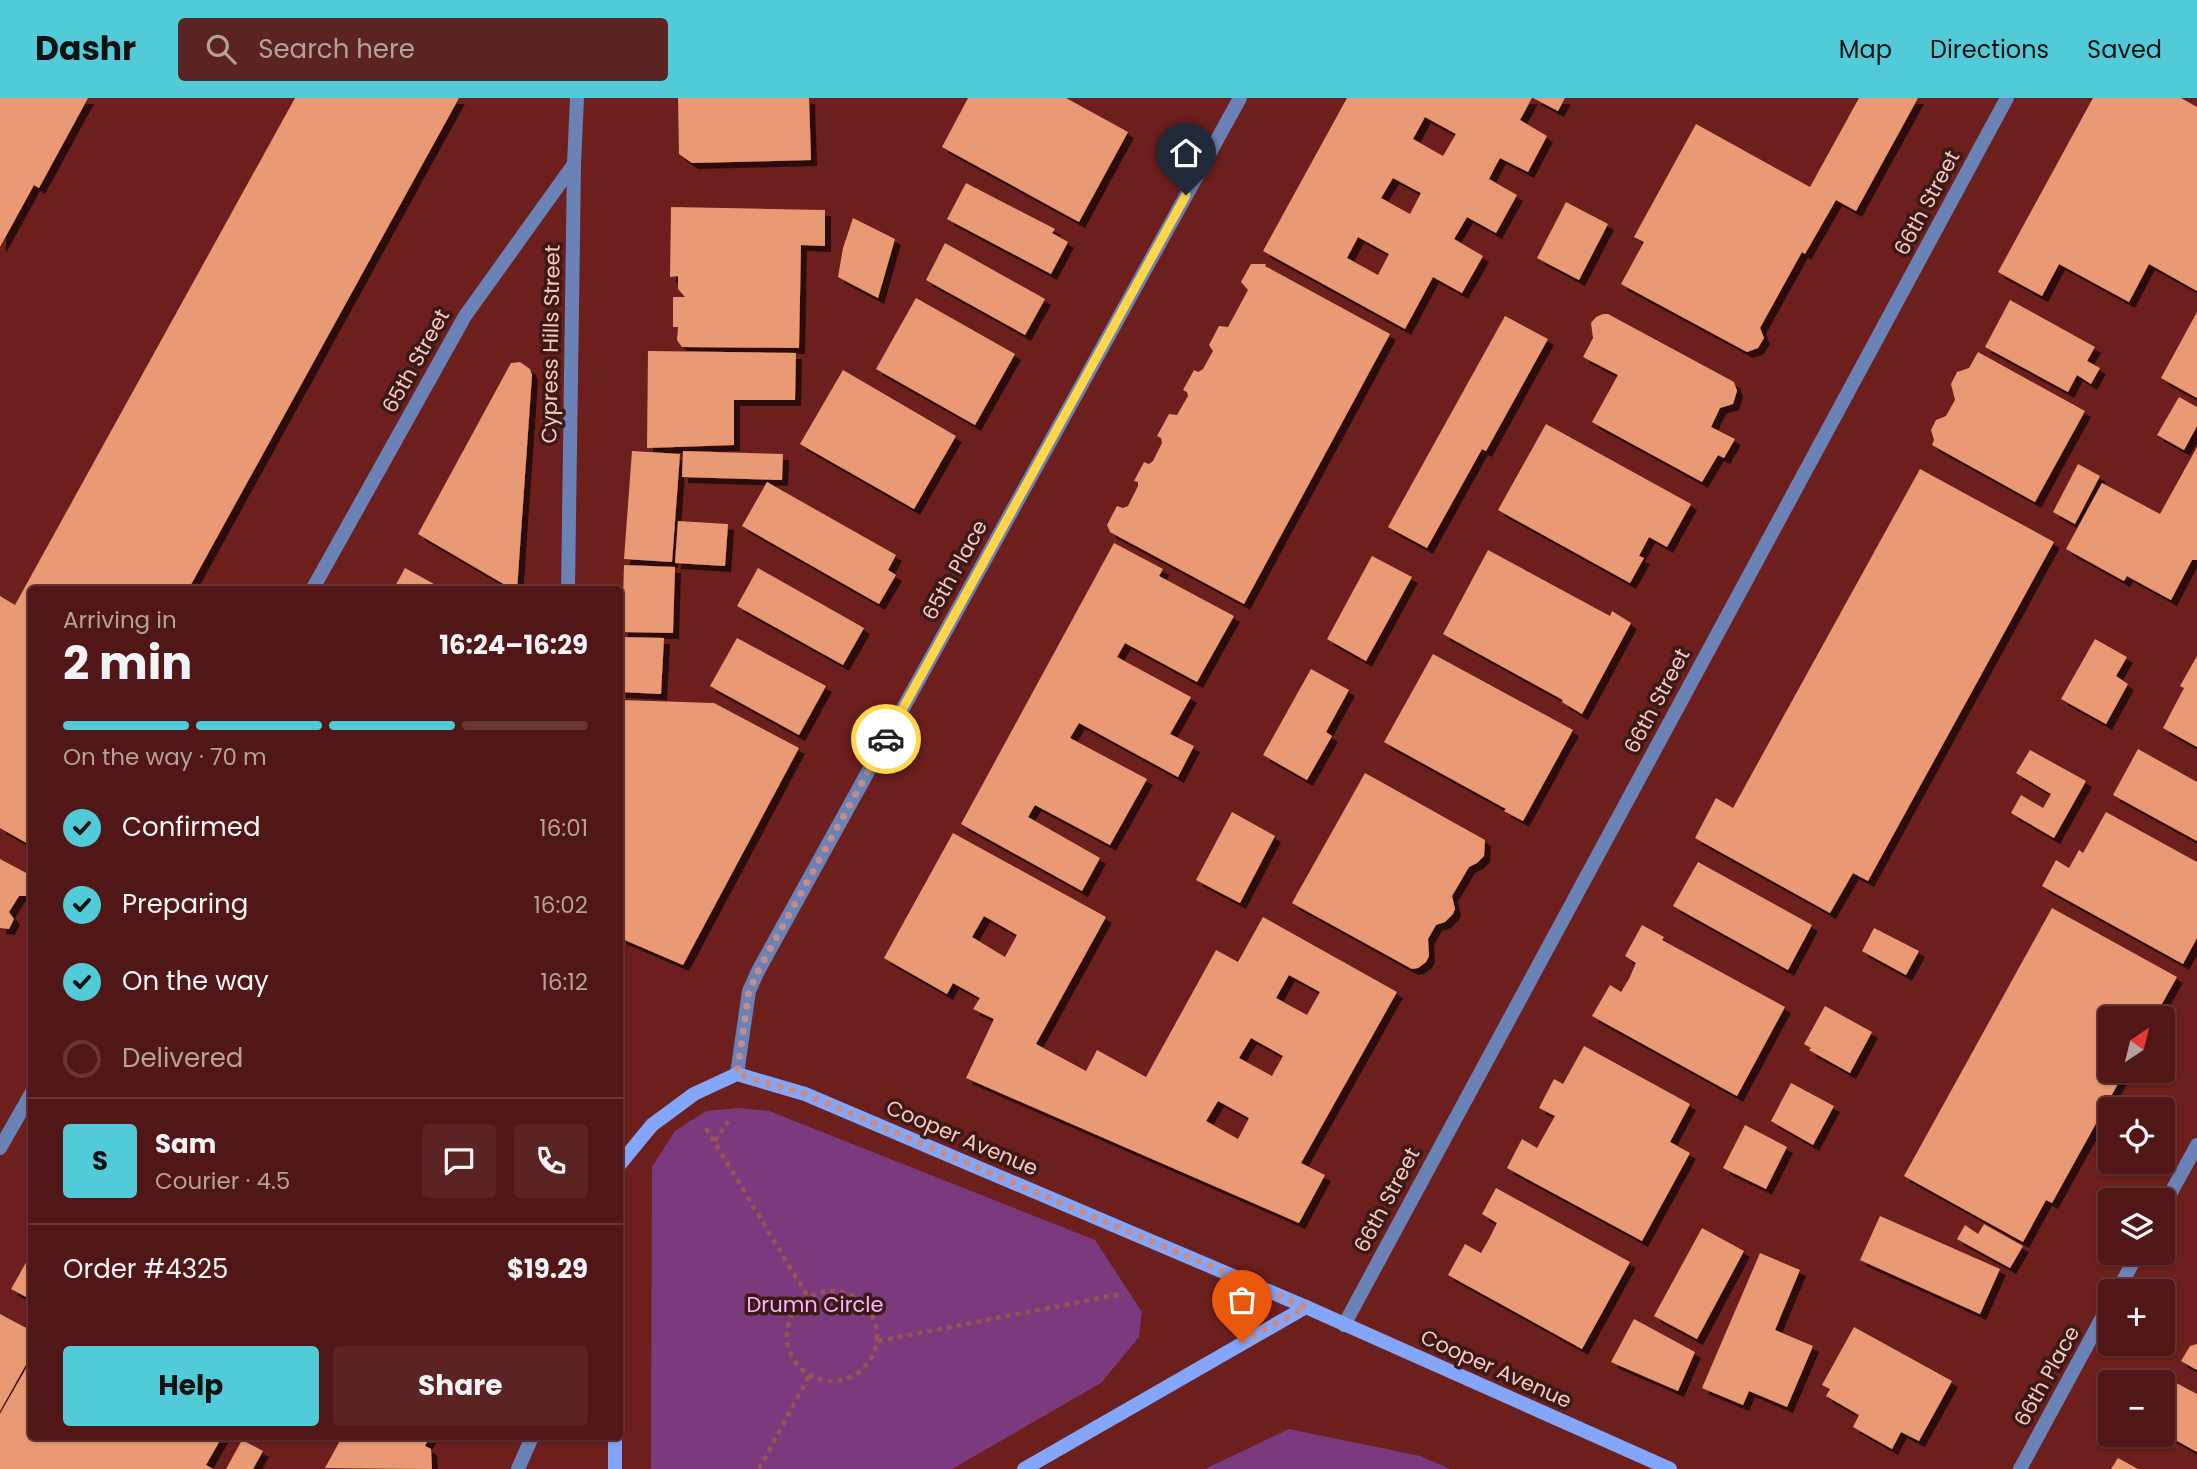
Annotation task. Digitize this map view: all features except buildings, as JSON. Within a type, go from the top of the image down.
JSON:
[{"type":"main road","points":[[623,1160],[652,1125],[694,1094],[737,1074]]},
{"type":"main road","name":"Cooper Avenue","points":[[737,1074],[805,1094],[1306,1307],[1670,1469]]},
{"type":"main road","points":[[1024,1469],[1306,1307]]},
{"type":"main road","points":[[615,1440],[615,1469]]},
{"type":"street","name":"Cypress Hills Street","points":[[568,586],[577,98]]},
{"type":"street","name":"65th Place","points":[[737,1074],[749,991],[758,971],[1240,98]]},
{"type":"street","name":"66th Street","points":[[1344,1325],[2007,98]]},
{"type":"street","name":"65th Street","points":[[314,586],[465,316],[574,164]]},
{"type":"street","points":[[0,1148],[28,1099]]},
{"type":"street","points":[[2173,1188],[2197,1145]]},
{"type":"street","name":"66th Place","points":[[2020,1469],[2098,1325]]},
{"type":"street","points":[[519,1469],[531,1440]]},
{"type":"path","points":[[702,1122],[808,1297]]},
{"type":"path","points":[[836,1290],[850,1294],[872,1313],[877,1326],[878,1341],[874,1356],[865,1368],[853,1377],[823,1381],[809,1376],[797,1365],[789,1351],[789,1321],[797,1307],[808,1297],[836,1290]]},
{"type":"path","points":[[878,1341],[1121,1294]]},
{"type":"path","points":[[759,1469],[809,1376]]},
{"type":"green space","name":"Drumn Circle","points":[[738,1108],[769,1111],[1095,1240],[1142,1312],[1139,1337],[1101,1383],[952,1469],[651,1469],[652,1167],[675,1131],[706,1111]]},
{"type":"green space","points":[[1289,1429],[1420,1456],[1450,1469],[1205,1469]]},
{"type":"way so far","points":[[886,739],[749,991],[737,1074],[805,1094],[1306,1307],[1242,1342]]},
{"type":"route","points":[[886,739],[1186,195]]}]
